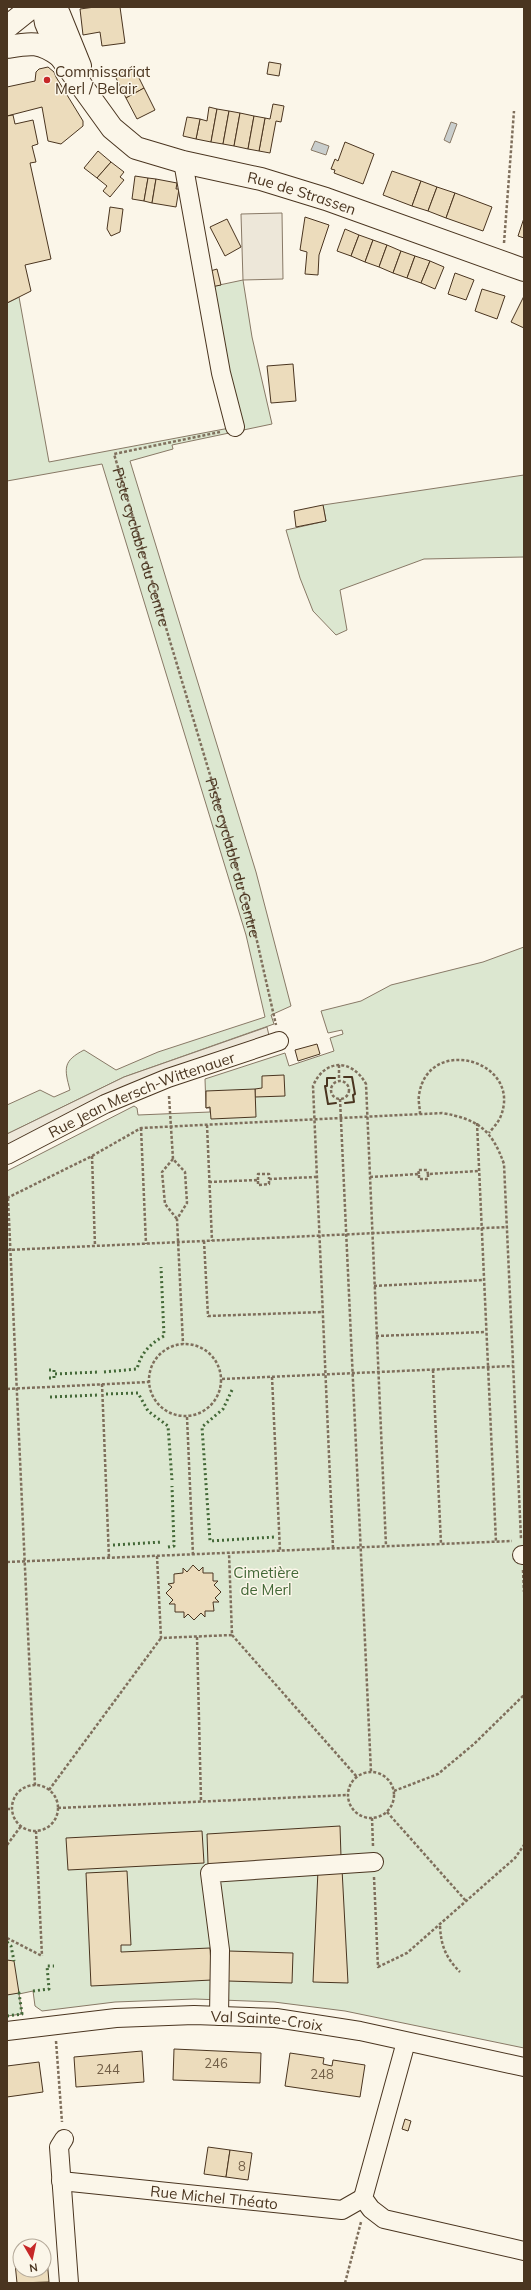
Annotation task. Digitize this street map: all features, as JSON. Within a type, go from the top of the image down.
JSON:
[{"type":"main road","points":[[7,27],[32,7]]},
{"type":"main road","name":"Rue de Strassen","points":[[43,7],[46,23],[60,56],[112,128],[136,148],[183,162],[261,179],[326,199],[524,270]]},
{"type":"main road","name":"Rue de Strassen","points":[[53,7],[59,14],[93,101]]},
{"type":"main road","name":"Rue de Strassen","points":[[7,47],[34,42],[48,47],[60,56]]},
{"type":"street","points":[[183,162],[221,373],[235,427]]},
{"type":"street","name":"Rue Jean Mersch-Wittenauer","points":[[7,1155],[106,1104],[168,1078],[279,1041]]},
{"type":"street","points":[[219,2016],[220,1950],[210,1873],[374,1862]]},
{"type":"street","name":"Val Sainte-Croix","points":[[7,2031],[116,2018],[219,2016],[276,2018],[360,2031],[524,2068]]},
{"type":"street","points":[[406,2042],[363,2198],[371,2209],[384,2219],[524,2251]]},
{"type":"street","points":[[64,2139],[59,2147],[69,2283]]},
{"type":"street","name":"Rue Michel Théato","points":[[61,2181],[342,2210],[363,2198]]},
{"type":"path","points":[[502,262],[514,111]]},
{"type":"path","name":"Piste cyclable du Centre","points":[[235,427],[226,431],[114,454],[231,845],[275,1018]]},
{"type":"path","points":[[420,1114],[419,1096],[425,1079],[438,1066],[454,1059],[473,1060],[489,1069],[500,1083],[504,1101],[500,1118],[489,1133]]},
{"type":"path","points":[[339,1065],[339,1080]]},
{"type":"path","points":[[333,1548],[313,1086],[317,1077],[324,1070],[339,1065],[353,1068],[361,1075],[366,1084],[386,1546]]},
{"type":"path","points":[[168,1078],[173,1159],[185,1172],[187,1203],[177,1219],[183,1344]]},
{"type":"path","points":[[339,1080],[333,1084],[330,1090],[334,1097],[340,1100]]},
{"type":"path","points":[[339,1080],[346,1083],[350,1089],[347,1096],[340,1100]]},
{"type":"path","points":[[340,1100],[371,1772]]},
{"type":"path","points":[[7,1562],[25,1561],[157,1556],[193,1554],[280,1551],[333,1548],[521,1541],[504,1164],[499,1148],[489,1133],[477,1123],[462,1116],[442,1113],[314,1118],[141,1128],[92,1156],[8,1198],[9,1250],[17,1388],[25,1561],[35,1786]]},
{"type":"path","points":[[477,1123],[496,1542]]},
{"type":"path","points":[[207,1125],[212,1241]]},
{"type":"path","points":[[141,1128],[146,1244]]},
{"type":"path","points":[[92,1156],[95,1246]]},
{"type":"path","points":[[173,1159],[162,1172],[165,1204],[177,1219]]},
{"type":"path","points":[[418,1170],[427,1170],[428,1179],[419,1179],[419,1174],[418,1170]]},
{"type":"path","points":[[428,1174],[479,1171]]},
{"type":"path","points":[[258,1174],[269,1174],[269,1179],[269,1184],[258,1185],[258,1174]]},
{"type":"path","points":[[370,1177],[419,1174]]},
{"type":"path","points":[[269,1179],[316,1177]]},
{"type":"path","points":[[209,1182],[258,1180]]},
{"type":"path","points":[[9,1250],[508,1227]]},
{"type":"path","points":[[204,1241],[208,1316],[322,1312]]},
{"type":"path","points":[[374,1286],[484,1280]]},
{"type":"path","points":[[376,1336],[486,1332]]},
{"type":"path","points":[[183,1344],[195,1345],[205,1350],[214,1358],[220,1368],[222,1379],[220,1390],[212,1405],[198,1414],[186,1417],[165,1411],[156,1403],[151,1393],[149,1382],[150,1371],[154,1360],[167,1349],[183,1344]]},
{"type":"path","points":[[222,1379],[513,1366]]},
{"type":"path","points":[[433,1370],[441,1544]]},
{"type":"path","points":[[272,1377],[280,1551]]},
{"type":"path","points":[[7,1389],[149,1382]]},
{"type":"path","points":[[102,1384],[109,1558]]},
{"type":"path","points":[[186,1417],[193,1554]]},
{"type":"path","points":[[229,1553],[232,1636],[357,1777]]},
{"type":"path","points":[[523,1555],[524,1592]]},
{"type":"path","points":[[49,1790],[161,1638],[157,1556]]},
{"type":"path","points":[[161,1638],[232,1636]]},
{"type":"path","points":[[196,1637],[201,1801]]},
{"type":"path","points":[[394,1791],[438,1774],[474,1744],[524,1694]]},
{"type":"path","points":[[371,1772],[378,1773],[388,1780],[394,1791],[394,1799],[386,1812],[372,1818],[358,1814],[352,1808],[348,1795],[352,1782],[357,1777],[371,1772]]},
{"type":"path","points":[[35,1786],[49,1790],[56,1801],[58,1808],[54,1821],[43,1830],[36,1831],[21,1826],[13,1816],[12,1810],[13,1802],[21,1790],[35,1786]]},
{"type":"path","points":[[58,1808],[348,1795]]},
{"type":"path","points":[[7,1809],[12,1810]]},
{"type":"path","points":[[386,1812],[466,1902]]},
{"type":"path","points":[[372,1818],[378,1967],[407,1953],[440,1926],[515,1858],[524,1845]]},
{"type":"path","points":[[7,1845],[21,1826]]},
{"type":"path","points":[[7,1938],[42,1956],[36,1831]]},
{"type":"path","points":[[440,1926],[441,1943],[448,1959],[460,1972]]},
{"type":"path","points":[[55,2025],[64,2139]]},
{"type":"path","points":[[345,2283],[361,2230],[363,2198]]},
{"type":"green space","points":[[243,280],[252,337],[272,424],[172,445],[173,449],[130,461],[256,872],[291,1006],[271,1015],[274,1024],[124,1077],[7,1134],[7,1105],[40,1090],[54,1097],[70,1090],[66,1071],[67,1066],[72,1058],[84,1050],[116,1070],[158,1052],[265,1017],[246,935],[102,464],[7,481],[7,303],[19,297],[49,462],[235,427],[205,288]]},
{"type":"green space","points":[[524,475],[524,557],[424,559],[340,590],[347,630],[336,635],[313,611],[300,578],[286,530],[326,521],[323,505]]},
{"type":"green space","name":"Cimetière de Merl","points":[[524,947],[524,2048],[345,2011],[274,2002],[195,1999],[115,2002],[42,2011],[35,2006],[33,1991],[19,1994],[22,2014],[7,2016],[7,1171],[134,1106],[137,1108],[138,1115],[210,1112],[210,1108],[206,1108],[205,1079],[285,1053],[289,1066],[334,1051],[330,1038],[343,1034],[342,1030],[328,1033],[321,1011],[361,1001],[391,985],[483,962]]},
{"type":"shaded area","points":[[451,122],[457,124],[450,143],[444,140]]},
{"type":"shaded area","points":[[315,141],[329,146],[326,155],[311,150]]},
{"type":"shaded area","points":[[282,213],[283,279],[243,280],[241,214]]},
{"type":"shaded area","points":[[267,1027],[271,1044],[168,1078],[7,1155],[7,1134],[124,1077]]},
{"type":"building","points":[[95,7],[120,7],[125,43],[102,46],[100,32],[83,35],[80,9]]},
{"type":"building","points":[[269,62],[281,64],[279,76],[267,74]]},
{"type":"building","points":[[133,66],[144,88],[126,98],[115,76]]},
{"type":"building","points":[[48,67],[54,72],[83,121],[83,126],[61,144],[48,141],[42,107],[7,116],[7,87],[35,81],[36,72],[39,69]]},
{"type":"building","points":[[144,88],[155,110],[137,119],[126,98]]},
{"type":"building","points":[[273,104],[284,106],[281,122],[276,121],[270,153],[259,151],[265,118],[270,119]]},
{"type":"building","points":[[209,107],[217,109],[211,142],[196,139],[200,119],[207,121]]},
{"type":"building","points":[[217,109],[229,111],[223,144],[211,142]]},
{"type":"building","points":[[229,111],[240,113],[234,146],[223,144]]},
{"type":"building","points":[[240,113],[254,116],[248,149],[234,146]]},
{"type":"building","points":[[13,115],[15,124],[33,120],[38,144],[32,146],[36,162],[30,163],[51,259],[25,265],[31,291],[7,303],[7,116]]},
{"type":"building","points":[[254,116],[265,118],[259,151],[248,149]]},
{"type":"building","points":[[187,117],[200,119],[196,139],[183,136]]},
{"type":"building","points":[[345,142],[374,154],[363,184],[334,173],[335,170],[331,169],[335,159],[338,161]]},
{"type":"building","points":[[98,151],[111,162],[97,178],[84,168]]},
{"type":"building","points":[[111,162],[124,172],[120,177],[124,180],[110,197],[103,191],[107,186],[97,178]]},
{"type":"building","points":[[392,171],[421,181],[412,206],[383,195]]},
{"type":"building","points":[[135,176],[148,178],[144,201],[132,199]]},
{"type":"building","points":[[148,178],[156,179],[152,203],[144,201]]},
{"type":"building","points":[[156,179],[177,183],[176,189],[179,189],[176,207],[152,203]]},
{"type":"building","points":[[421,181],[437,187],[428,211],[412,206]]},
{"type":"building","points":[[437,187],[455,193],[446,218],[428,211]]},
{"type":"building","points":[[455,193],[492,207],[483,231],[446,218]]},
{"type":"building","points":[[110,207],[123,209],[120,232],[111,236],[107,229]]},
{"type":"building","points":[[305,217],[329,225],[319,255],[318,275],[305,274],[307,252],[300,250]]},
{"type":"building","points":[[524,218],[524,238],[518,236]]},
{"type":"building","points":[[227,219],[241,247],[225,256],[210,227]]},
{"type":"building","points":[[345,229],[359,235],[351,256],[337,251]]},
{"type":"building","points":[[359,235],[373,240],[365,262],[351,256]]},
{"type":"building","points":[[373,240],[387,245],[379,267],[365,262]]},
{"type":"building","points":[[387,245],[401,251],[393,273],[379,267]]},
{"type":"building","points":[[401,251],[415,256],[407,278],[393,273]]},
{"type":"building","points":[[415,256],[430,261],[421,283],[407,278]]},
{"type":"building","points":[[430,261],[444,267],[435,289],[421,283]]},
{"type":"building","points":[[217,269],[221,285],[211,287],[207,272]]},
{"type":"building","points":[[455,273],[474,280],[466,300],[448,294]]},
{"type":"building","points":[[482,289],[505,296],[497,319],[475,311]]},
{"type":"building","points":[[524,296],[524,328],[511,322]]},
{"type":"building","points":[[293,364],[296,401],[271,403],[267,366]]},
{"type":"building","points":[[323,505],[326,521],[296,527],[294,511]]},
{"type":"building","points":[[317,1044],[320,1054],[298,1061],[295,1050]]},
{"type":"building","points":[[284,1075],[285,1096],[255,1097],[255,1089],[262,1088],[262,1076]]},
{"type":"building","points":[[255,1089],[256,1117],[211,1119],[210,1107],[206,1108],[206,1091]]},
{"type":"building","points":[[193,1565],[199,1571],[203,1567],[203,1573],[213,1573],[213,1581],[218,1581],[214,1585],[221,1592],[215,1598],[219,1602],[213,1602],[214,1611],[205,1611],[205,1617],[201,1613],[194,1620],[188,1614],[184,1618],[184,1612],[175,1612],[175,1604],[169,1604],[173,1600],[166,1593],[172,1587],[168,1584],[174,1583],[174,1574],[183,1573],[183,1568],[187,1572]]},
{"type":"building","points":[[340,1826],[341,1857],[208,1864],[207,1834]]},
{"type":"building","points":[[202,1831],[204,1863],[68,1870],[66,1838]]},
{"type":"building","points":[[342,1869],[348,1983],[313,1982],[318,1870]]},
{"type":"building","points":[[127,1871],[131,1945],[121,1945],[121,1952],[210,1948],[212,1980],[91,1986],[86,1873]]},
{"type":"building","points":[[229,1951],[293,1953],[292,1983],[228,1981]]},
{"type":"building","points":[[7,1960],[14,1961],[19,1993],[7,1995]]},
{"type":"building","points":[[174,2049],[261,2053],[260,2083],[173,2080]]},
{"type":"building","points":[[142,2051],[144,2082],[76,2087],[74,2057]]},
{"type":"building","points":[[290,2053],[324,2058],[323,2064],[332,2066],[333,2060],[365,2065],[360,2097],[285,2086]]},
{"type":"building","points":[[39,2062],[43,2092],[7,2097],[7,2066]]},
{"type":"building","points":[[405,2119],[411,2121],[408,2131],[402,2129]]},
{"type":"building","points":[[208,2147],[230,2150],[226,2177],[204,2174]]},
{"type":"building","points":[[230,2150],[252,2153],[248,2180],[226,2177]]},
{"type":"building","points":[[16,2278],[49,2278],[49,2282],[17,2283]]},
{"type":"hedge","points":[[104,1372],[137,1369],[141,1358],[147,1350],[154,1342],[164,1336],[161,1267]]},
{"type":"hedge","points":[[49,1370],[54,1370],[54,1374]]},
{"type":"hedge","points":[[49,1378],[54,1378],[54,1374],[99,1372]]},
{"type":"hedge","points":[[232,1390],[223,1409],[202,1427],[210,1541],[275,1537]]},
{"type":"hedge","points":[[106,1394],[138,1393],[148,1411],[168,1426],[172,1480]]},
{"type":"hedge","points":[[50,1397],[99,1395]]},
{"type":"hedge","points":[[168,1547],[174,1546],[172,1486]]},
{"type":"hedge","points":[[113,1545],[162,1542]]},
{"type":"hedge","points":[[7,1942],[11,1946],[14,1961]]},
{"type":"hedge","points":[[33,1991],[49,1989],[47,1966],[54,1966]]},
{"type":"hedge","points":[[7,2016],[22,2014],[19,1993],[17,1994]]},
{"type":"wall","points":[[344,1077],[352,1077],[355,1094],[353,1095],[354,1102],[345,1103]]},
{"type":"wall","points":[[335,1078],[327,1078],[327,1086],[325,1086],[328,1104],[336,1103]]},
{"type":"place","name":"Commissariat Merl / Belair","points":[[47,80]]}]
